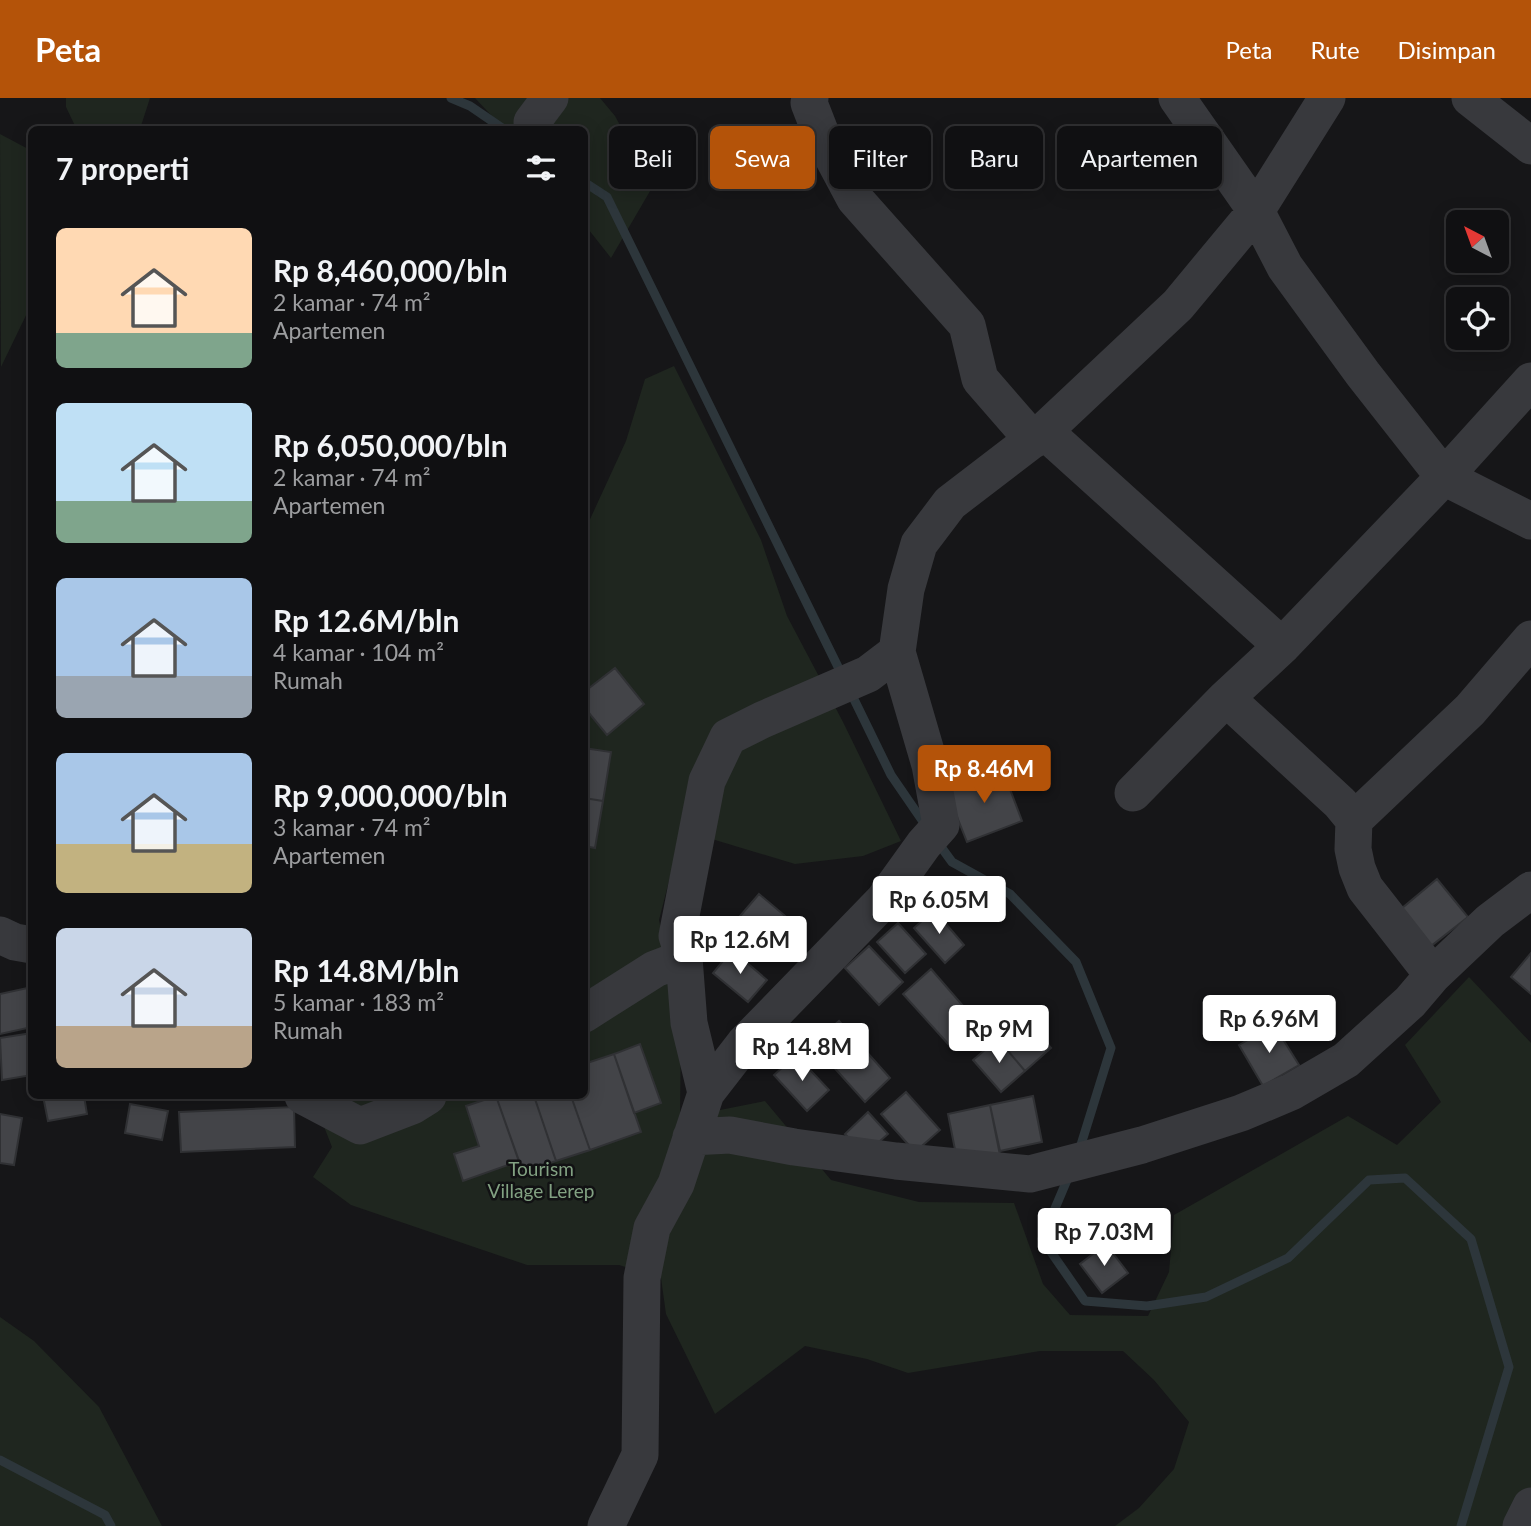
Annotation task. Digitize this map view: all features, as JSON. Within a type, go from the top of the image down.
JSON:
[{"type":"street","points":[[810,98],[809,103],[823,139],[855,199],[967,325],[980,379],[1038,435],[1282,646]]},
{"type":"street","points":[[1177,98],[1256,211],[1285,267],[1363,374],[1444,477],[1531,522]]},
{"type":"street","points":[[606,1526],[640,1455],[642,1278],[652,1228],[676,1184],[706,1093],[744,1044],[883,901],[933,835],[930,765],[897,652],[906,589],[919,544],[950,503],[1038,435],[1178,305],[1256,211],[1327,98]]},
{"type":"street","points":[[1470,98],[1531,146]]},
{"type":"street","points":[[1133,793],[1226,698],[1282,646],[1444,477],[1531,381]]},
{"type":"street","points":[[1354,820],[1470,710],[1531,639]]},
{"type":"street","points":[[706,1093],[689,1023],[684,958],[677,936],[707,781],[728,737],[868,674],[897,652]]},
{"type":"street","points":[[1226,698],[1340,803],[1354,820],[1353,849],[1365,888],[1433,975]]},
{"type":"street","points":[[691,1137],[730,1135],[895,1161],[1030,1174],[1080,1162],[1241,1113],[1291,1092],[1346,1060],[1409,1002],[1490,920],[1531,890]]},
{"type":"street","points":[[0,935],[28,944]]},
{"type":"street","points":[[588,1011],[655,968],[684,958]]},
{"type":"street","points":[[309,1099],[360,1126],[423,1099]]},
{"type":"street","points":[[1521,1526],[1531,1506]]},
{"type":"green space","points":[[66,98],[150,98],[141,126],[75,126],[66,107]]},
{"type":"green space","points":[[475,98],[600,98],[620,126],[609,126],[609,189],[651,189],[611,258],[588,229],[588,126],[501,126]]},
{"type":"green space","points":[[0,134],[28,149],[28,311],[1,367]]},
{"type":"green space","name":"Tourism Village Lerep","points":[[674,366],[761,540],[787,616],[901,841],[863,856],[795,864],[682,830],[659,920],[681,1023],[680,1118],[765,1101],[831,1180],[919,1202],[1014,1203],[1043,1284],[1070,1315],[1148,1316],[1169,1272],[1174,1215],[1348,1116],[1397,1145],[1441,1102],[1405,1045],[1469,977],[1531,1043],[1531,1526],[1115,1526],[1139,1508],[1174,1469],[1189,1422],[1154,1380],[1123,1351],[1040,1351],[908,1373],[867,1359],[805,1346],[715,1414],[666,1314],[661,1278],[619,1265],[527,1265],[351,1205],[313,1177],[332,1147],[313,1099],[588,1099],[588,524],[626,441],[645,379]]},
{"type":"green space","points":[[0,1317],[34,1341],[99,1407],[162,1526],[0,1526]]},
{"type":"building","points":[[615,668],[644,704],[607,735],[588,712],[588,689]]},
{"type":"building","points":[[588,749],[611,752],[603,801],[588,799]]},
{"type":"building","points":[[1002,768],[1022,821],[967,842],[946,789]]},
{"type":"building","points":[[588,799],[603,801],[595,848],[588,847]]},
{"type":"building","points":[[1437,879],[1468,917],[1431,946],[1401,909]]},
{"type":"building","points":[[759,894],[803,931],[779,959],[735,922]]},
{"type":"building","points":[[934,910],[964,945],[945,963],[914,928]]},
{"type":"building","points":[[898,923],[926,954],[905,973],[877,942]]},
{"type":"building","points":[[869,946],[903,982],[879,1005],[845,968]]},
{"type":"building","points":[[732,950],[767,980],[748,1002],[713,973]]},
{"type":"building","points":[[1531,953],[1531,994],[1511,977]]},
{"type":"building","points":[[931,969],[977,1022],[950,1046],[903,994]]},
{"type":"building","points":[[28,988],[28,1028],[0,1034],[0,994]]},
{"type":"building","points":[[1024,1016],[1051,1048],[1025,1071],[998,1039]]},
{"type":"building","points":[[839,1021],[890,1078],[865,1102],[813,1044]]},
{"type":"building","points":[[1274,1025],[1299,1065],[1263,1086],[1239,1045]]},
{"type":"building","points":[[28,1034],[28,1076],[2,1080],[0,1038]]},
{"type":"building","points":[[998,1039],[1025,1071],[1001,1092],[973,1060]]},
{"type":"building","points":[[640,1044],[661,1103],[634,1113],[614,1054]]},
{"type":"building","points":[[614,1054],[641,1132],[590,1150],[572,1099],[588,1099],[588,1063]]},
{"type":"building","points":[[796,1055],[829,1090],[807,1111],[774,1075]]},
{"type":"building","points":[[906,1092],[940,1130],[915,1152],[881,1114]]},
{"type":"building","points":[[1033,1096],[1042,1142],[1000,1151],[990,1105]]},
{"type":"building","points":[[44,1099],[84,1099],[87,1114],[48,1121]]},
{"type":"building","points":[[487,1099],[497,1099],[519,1161],[463,1181],[454,1154],[479,1146],[466,1106]]},
{"type":"building","points":[[497,1099],[535,1099],[556,1161],[523,1173]]},
{"type":"building","points":[[535,1099],[572,1099],[590,1150],[556,1161]]},
{"type":"building","points":[[130,1104],[168,1111],[162,1140],[125,1133]]},
{"type":"building","points":[[990,1105],[1000,1155],[958,1165],[948,1114]]},
{"type":"building","points":[[294,1107],[295,1147],[181,1152],[179,1112]]},
{"type":"building","points":[[868,1112],[888,1134],[864,1155],[845,1134]]},
{"type":"building","points":[[0,1114],[22,1118],[14,1165],[0,1163]]},
{"type":"building","points":[[1106,1244],[1128,1273],[1102,1293],[1080,1264]]},
{"type":"waterway","points":[[451,98],[470,106],[499,126]]},
{"type":"waterway","points":[[588,185],[607,197],[843,677]]},
{"type":"waterway","points":[[849,689],[891,775],[926,826]]},
{"type":"waterway","points":[[936,840],[952,862],[1010,894],[1076,962],[1111,1048],[1079,1151]]},
{"type":"waterway","points":[[1070,1173],[1042,1239],[1085,1301],[1147,1306],[1206,1297],[1288,1258],[1369,1180],[1405,1178],[1471,1239],[1509,1367],[1461,1526]]},
{"type":"waterway","points":[[0,1460],[105,1515],[111,1526]]}]
